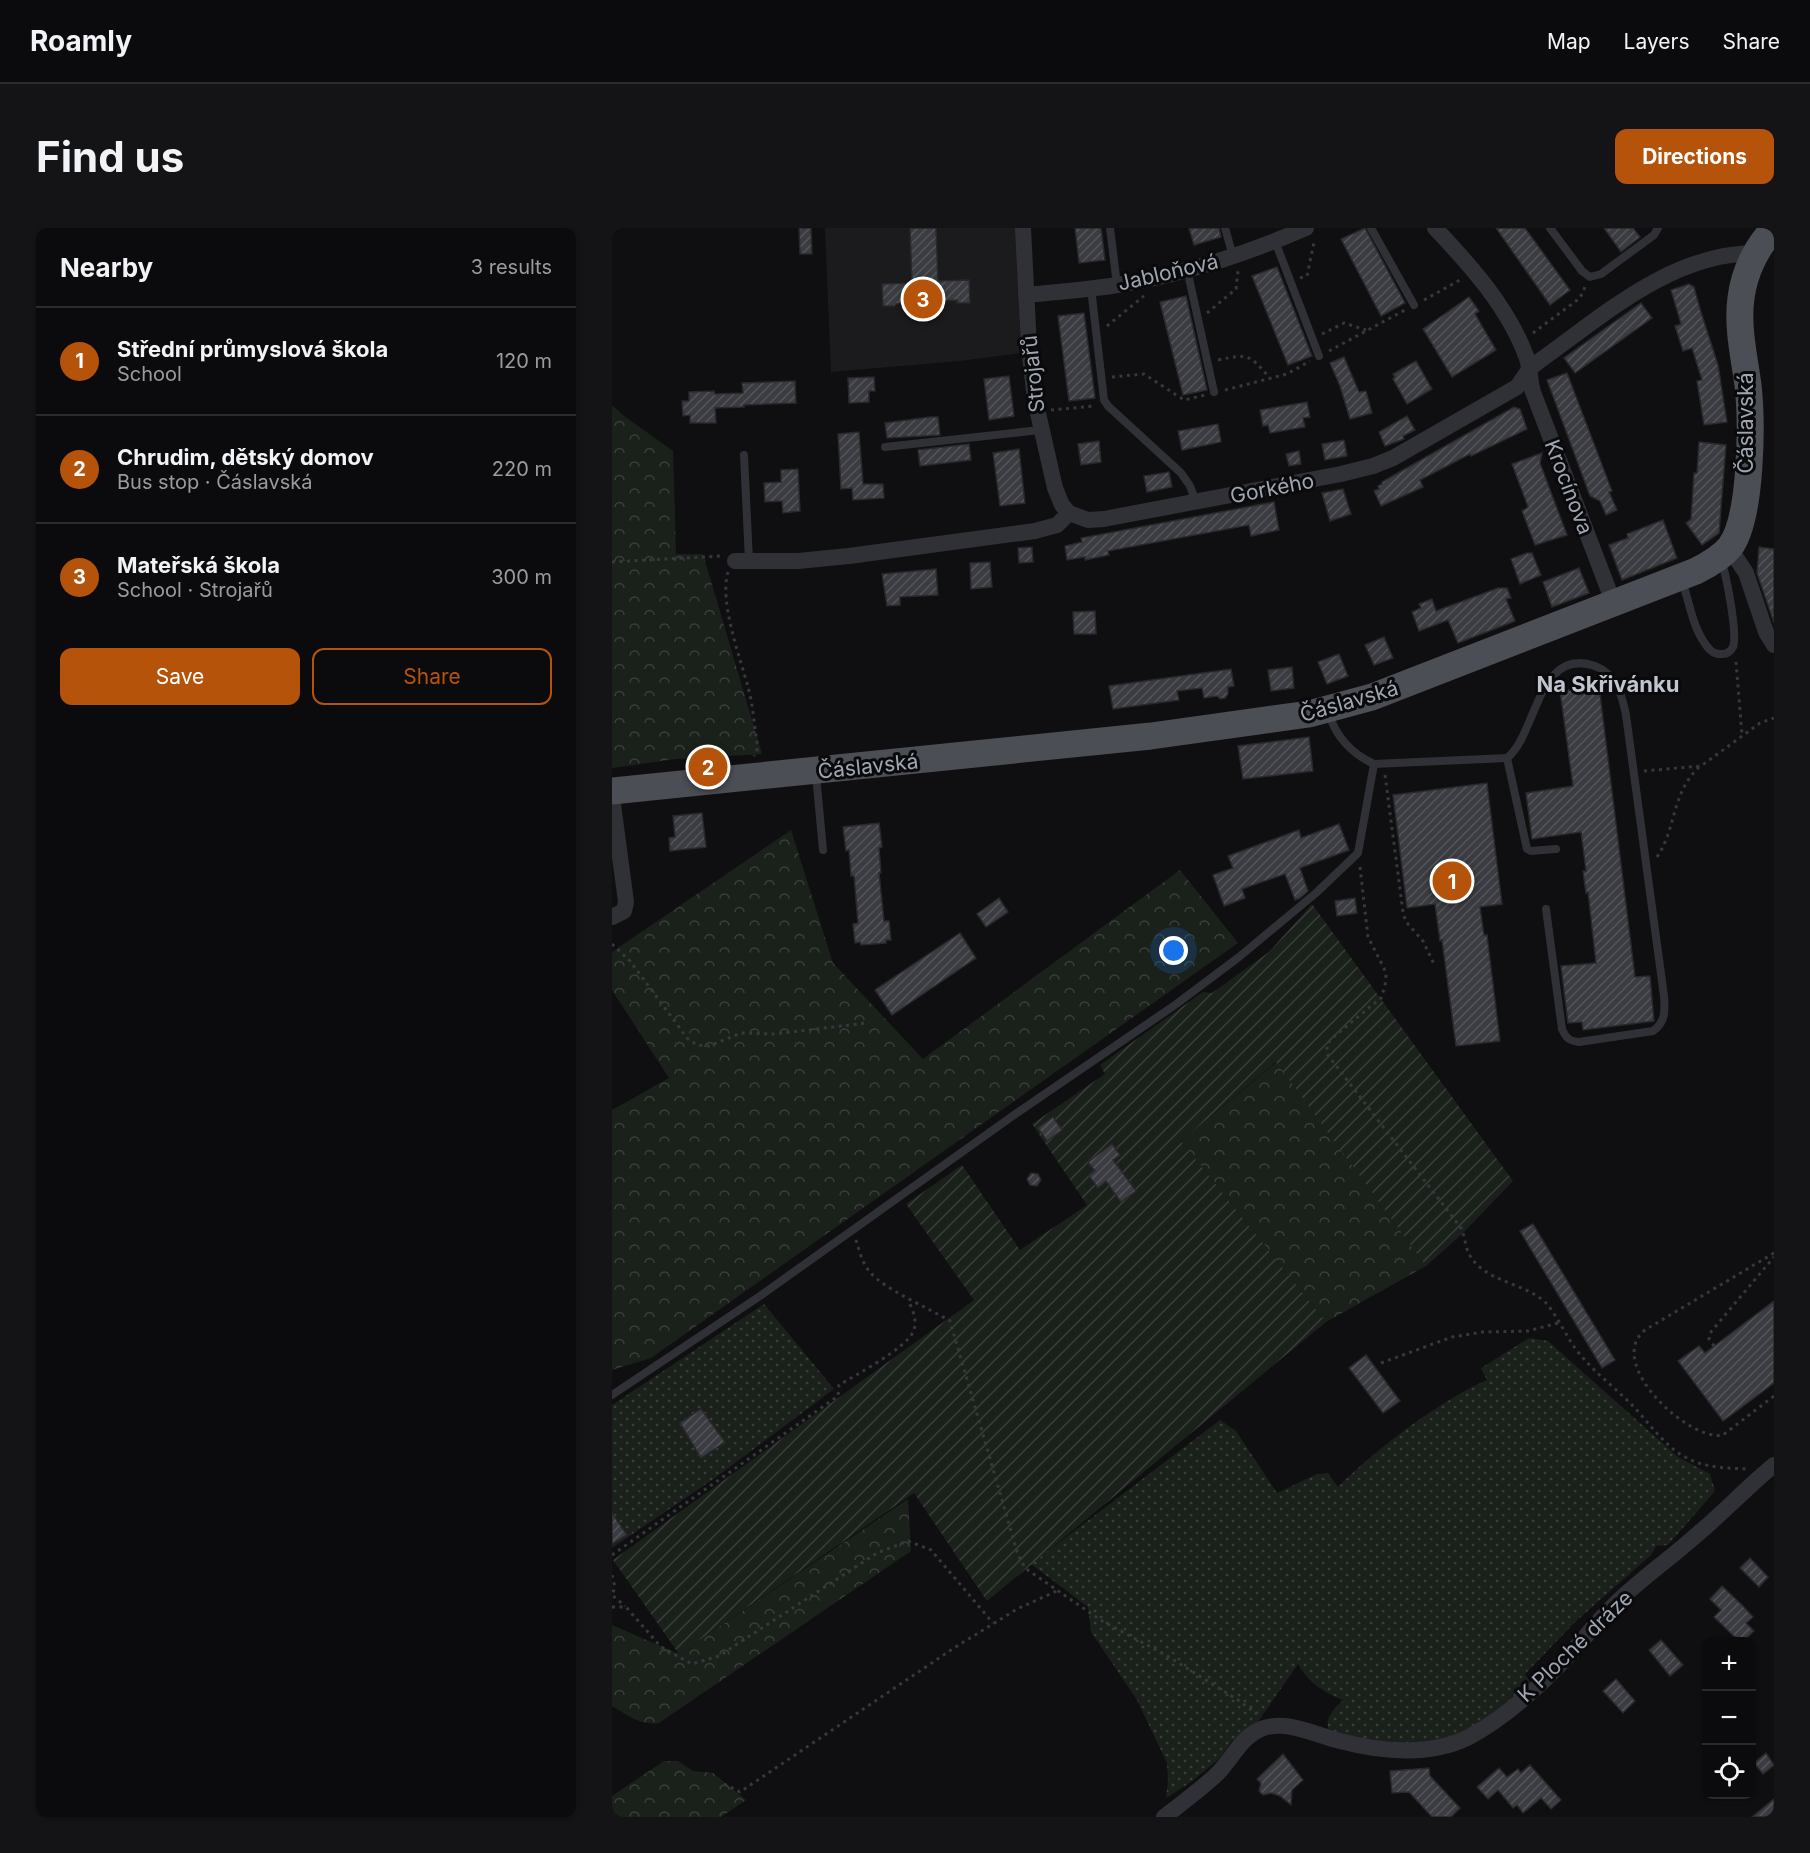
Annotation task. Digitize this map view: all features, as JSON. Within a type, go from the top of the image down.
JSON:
[{"type":"main road","name":"Čáslavská","points":[[612,791],[1151,736],[1271,721],[1328,710],[1423,678],[1614,604],[1708,564],[1725,552],[1737,532],[1742,513],[1748,459],[1749,401],[1740,304],[1746,273],[1756,253],[1774,229]]},
{"type":"street","name":"Strojařů","points":[[1023,228],[1029,347],[1036,411],[1055,488],[1062,505],[1069,513]]},
{"type":"street","name":"Krocínova","points":[[1437,229],[1498,304],[1522,345],[1530,368],[1533,392],[1614,604]]},
{"type":"street","name":"Jabloňová","points":[[1026,295],[1117,285],[1187,269],[1275,241],[1311,233]]},
{"type":"street","name":"Gorkého","points":[[1069,513],[1080,518],[1096,520],[1196,503],[1373,466],[1393,458],[1517,387],[1530,368],[1635,294],[1662,278],[1700,262],[1756,253]]},
{"type":"street","points":[[742,561],[798,561],[849,556],[1035,531],[1057,525],[1069,513]]},
{"type":"street","points":[[1725,552],[1746,573],[1766,632],[1774,645]]},
{"type":"street","points":[[612,797],[626,902],[624,911],[612,917]]},
{"type":"street","name":"K Ploché dráze","points":[[1272,1726],[1295,1728],[1360,1745],[1402,1751],[1436,1749],[1470,1736],[1491,1724],[1555,1670],[1612,1607],[1694,1538],[1768,1470]]},
{"type":"street","points":[[1164,1817],[1219,1772],[1250,1735],[1272,1726]]},
{"type":"lane","points":[[1110,228],[1117,285]]},
{"type":"lane","points":[[1225,228],[1235,255]]},
{"type":"lane","points":[[1371,228],[1414,305]]},
{"type":"lane","points":[[1550,228],[1582,271],[1590,277],[1601,274],[1654,235],[1658,228]]},
{"type":"lane","points":[[1275,241],[1319,356]]},
{"type":"lane","points":[[1187,269],[1214,392]]},
{"type":"lane","points":[[1091,288],[1105,402],[1180,473],[1190,486],[1196,503]]},
{"type":"lane","points":[[885,447],[1040,430]]},
{"type":"lane","points":[[742,561],[744,455]]},
{"type":"lane","points":[[1681,577],[1701,636],[1715,654],[1723,655],[1729,652],[1734,639],[1725,572],[1725,552]]},
{"type":"lane","points":[[1328,710],[1343,741],[1364,760],[1374,764],[1507,758],[1515,749],[1541,694],[1552,677],[1570,666],[1588,664],[1606,672],[1614,680],[1621,694],[1633,772],[1665,1008],[1664,1019],[1660,1026],[1653,1031],[1579,1042],[1571,1041],[1566,1036],[1562,1029],[1546,909]]},
{"type":"lane","points":[[1507,758],[1527,849],[1531,851],[1556,849]]},
{"type":"lane","points":[[612,1395],[688,1346],[1014,1115],[1175,1005],[1316,893],[1358,854],[1374,764]]},
{"type":"lane","points":[[816,771],[822,850]]},
{"type":"path","points":[[1290,282],[1307,276],[1311,233]]},
{"type":"path","points":[[1198,320],[1236,289],[1235,255]]},
{"type":"path","points":[[1101,378],[1144,374],[1184,400],[1287,374],[1467,277]]},
{"type":"path","points":[[1529,336],[1580,298],[1590,277]]},
{"type":"path","points":[[1096,334],[1148,293]]},
{"type":"path","points":[[1313,339],[1344,323],[1367,331]]},
{"type":"path","points":[[1208,362],[1242,355],[1253,359],[1270,378]]},
{"type":"path","points":[[1036,411],[1091,407],[1105,402]]},
{"type":"path","points":[[612,562],[721,556],[742,561]]},
{"type":"path","points":[[742,561],[727,575],[727,596],[734,641],[749,689],[757,750],[751,760],[746,778]]},
{"type":"path","points":[[1734,639],[1742,735]]},
{"type":"path","points":[[1647,873],[1664,846],[1681,790],[1689,777],[1742,735],[1760,723],[1774,718]]},
{"type":"path","points":[[1384,765],[1403,912],[1406,922],[1423,941],[1434,964]]},
{"type":"path","points":[[1633,772],[1701,766]]},
{"type":"path","points":[[1358,854],[1368,937],[1384,968],[1385,986],[1381,998],[1331,1039],[1327,1045],[1327,1054],[1458,1223],[1465,1236],[1468,1252],[1476,1265],[1547,1303],[1558,1323],[1594,1372],[1629,1402],[1672,1448],[1684,1457],[1706,1465],[1768,1470]]},
{"type":"path","points":[[612,944],[630,962],[687,1038],[697,1045],[708,1046],[741,1033],[774,1034],[867,1023]]},
{"type":"path","points":[[853,1230],[860,1253],[870,1272],[908,1299],[950,1320],[1018,1555],[1025,1568],[1102,1621],[1164,1654],[1238,1700],[1272,1726]]},
{"type":"path","points":[[1714,1346],[1709,1339],[1710,1333],[1774,1254]]},
{"type":"path","points":[[1774,1254],[1645,1330],[1638,1335],[1633,1348],[1636,1369],[1648,1387],[1675,1415],[1705,1433],[1723,1435],[1774,1396]]},
{"type":"path","points":[[612,1556],[838,1396],[839,1385],[907,1342],[914,1331],[915,1314],[908,1299]]},
{"type":"path","points":[[1381,1363],[1452,1337],[1483,1332],[1528,1331],[1558,1323]]},
{"type":"path","points":[[612,1575],[615,1587],[612,1595],[626,1607],[661,1647],[692,1664],[719,1656],[877,1553],[908,1541],[931,1550],[993,1623]]},
{"type":"path","points":[[723,1784],[740,1792],[871,1702],[993,1623],[1059,1590]]},
{"type":"path","points":[[612,1607],[626,1607]]},
{"type":"shaded area","points":[[825,228],[1016,228],[1021,353],[960,361],[831,372]]},
{"type":"green space","points":[[612,405],[673,451],[676,554],[703,554],[762,754],[676,759],[612,768]]},
{"type":"green space","points":[[791,830],[833,963],[923,1059],[1180,870],[1238,943],[651,1358],[612,1370],[612,1110],[669,1078],[612,990],[612,952]]},
{"type":"green space","points":[[1312,904],[1513,1181],[1462,1234],[1426,1266],[1276,1062],[1181,1141],[1326,1322],[987,1601],[914,1493],[679,1654],[613,1560],[974,1300],[906,1204],[962,1165],[1020,1250],[1087,1205],[1032,1124],[1105,1074],[1100,1065],[1203,992],[1212,993],[1269,952]]},
{"type":"green space","points":[[1277,1062],[1426,1266],[1326,1322],[1181,1141]]},
{"type":"green space","points":[[764,1304],[834,1389],[715,1478],[612,1548],[612,1405]]},
{"type":"green space","points":[[1529,1338],[1548,1341],[1678,1457],[1710,1474],[1715,1491],[1668,1545],[1656,1546],[1651,1555],[1575,1622],[1525,1674],[1530,1682],[1503,1708],[1462,1732],[1429,1744],[1392,1743],[1330,1733],[1328,1719],[1343,1700],[1317,1686],[1298,1664],[1257,1723],[1231,1742],[1219,1759],[1191,1782],[1166,1798],[1167,1763],[1137,1700],[1091,1632],[1088,1607],[1031,1564],[1220,1420],[1236,1431],[1277,1493],[1317,1474],[1328,1473],[1338,1487],[1408,1428],[1449,1400],[1487,1380],[1481,1368]]},
{"type":"green space","points":[[908,1499],[911,1551],[659,1723],[640,1721],[612,1706],[612,1625],[679,1654]]},
{"type":"green space","points":[[664,1761],[678,1761],[693,1771],[713,1773],[746,1800],[721,1817],[612,1817],[612,1796]]},
{"type":"building","points":[[799,228],[811,228],[812,254],[800,254]]},
{"type":"building","points":[[910,228],[936,228],[938,281],[969,280],[970,303],[957,303],[957,300],[883,306],[882,284],[912,283]]},
{"type":"building","points":[[1075,228],[1101,228],[1105,260],[1079,263]]},
{"type":"building","points":[[1189,228],[1219,228],[1221,237],[1194,245]]},
{"type":"building","points":[[1365,228],[1405,303],[1381,316],[1341,239]]},
{"type":"building","points":[[1496,228],[1525,228],[1570,290],[1550,305]]},
{"type":"building","points":[[1604,228],[1633,228],[1640,237],[1621,252]]},
{"type":"building","points":[[1277,267],[1312,356],[1288,365],[1252,276]]},
{"type":"building","points":[[1689,284],[1694,287],[1718,365],[1727,422],[1704,425],[1697,381],[1702,380],[1692,348],[1683,351],[1675,326],[1681,324],[1671,290]]},
{"type":"building","points":[[1186,296],[1207,390],[1183,395],[1160,302]]},
{"type":"building","points":[[1469,297],[1479,311],[1475,314],[1496,350],[1452,377],[1423,329]]},
{"type":"building","points":[[1641,303],[1652,318],[1575,373],[1564,358]]},
{"type":"building","points":[[1084,313],[1095,398],[1069,401],[1058,316]]},
{"type":"building","points":[[1344,357],[1359,392],[1366,391],[1372,413],[1350,419],[1330,363]]},
{"type":"building","points":[[1416,361],[1432,389],[1407,404],[1393,379],[1395,377],[1393,374]]},
{"type":"building","points":[[1567,373],[1612,491],[1609,492],[1617,510],[1606,515],[1600,501],[1590,496],[1547,380]]},
{"type":"building","points":[[1009,376],[1014,416],[989,420],[984,379]]},
{"type":"building","points":[[874,377],[875,391],[869,391],[869,402],[849,403],[848,378]]},
{"type":"building","points":[[795,381],[796,403],[715,408],[716,423],[690,423],[690,415],[683,416],[682,401],[689,401],[689,392],[743,393],[742,383]]},
{"type":"building","points":[[1307,402],[1310,417],[1303,418],[1305,427],[1270,433],[1268,425],[1263,426],[1260,410]]},
{"type":"building","points":[[1514,407],[1520,409],[1527,429],[1471,456],[1470,454],[1420,480],[1423,487],[1381,506],[1374,491],[1379,489],[1378,486],[1382,482]]},
{"type":"building","points":[[1407,416],[1415,430],[1403,436],[1404,439],[1385,446],[1379,432]]},
{"type":"building","points":[[938,417],[940,435],[887,438],[885,423]]},
{"type":"building","points":[[1218,424],[1221,442],[1182,450],[1178,431]]},
{"type":"building","points":[[859,432],[863,484],[883,484],[884,498],[853,500],[852,488],[841,489],[838,434]]},
{"type":"building","points":[[1344,440],[1347,456],[1325,460],[1322,444]]},
{"type":"building","points":[[1099,441],[1101,462],[1081,465],[1078,444]]},
{"type":"building","points":[[1699,442],[1726,445],[1719,533],[1702,545],[1686,523],[1691,519]]},
{"type":"building","points":[[969,444],[971,460],[920,466],[918,450]]},
{"type":"building","points":[[1019,449],[1025,503],[1000,506],[993,453]]},
{"type":"building","points":[[1299,451],[1301,464],[1289,466],[1286,454]]},
{"type":"building","points":[[1542,453],[1540,463],[1567,535],[1535,545],[1522,511],[1528,507],[1512,464]]},
{"type":"building","points":[[798,469],[800,511],[783,513],[782,501],[765,502],[764,483],[781,482],[781,470]]},
{"type":"building","points":[[1169,472],[1172,487],[1147,492],[1144,476]]},
{"type":"building","points":[[1343,489],[1351,514],[1330,521],[1322,493]]},
{"type":"building","points":[[1274,502],[1279,530],[1251,536],[1249,525],[1108,551],[1109,555],[1085,560],[1085,557],[1067,560],[1065,546],[1082,542],[1081,538]]},
{"type":"building","points":[[1663,520],[1677,558],[1622,580],[1609,545],[1628,538],[1627,534]]},
{"type":"building","points":[[1032,547],[1033,562],[1019,563],[1018,548]]},
{"type":"building","points":[[1759,547],[1774,549],[1774,623],[1757,573]]},
{"type":"building","points":[[1532,553],[1541,575],[1520,584],[1511,559]]},
{"type":"building","points":[[990,562],[992,587],[971,589],[970,563]]},
{"type":"building","points":[[1579,568],[1589,593],[1552,607],[1543,582]]},
{"type":"building","points":[[936,569],[938,595],[900,597],[900,605],[887,606],[882,574]]},
{"type":"building","points":[[1498,588],[1507,588],[1511,598],[1506,599],[1515,621],[1458,643],[1448,620],[1419,631],[1412,612],[1421,608],[1419,604],[1432,599],[1436,611]]},
{"type":"building","points":[[1095,611],[1096,634],[1074,634],[1073,612]]},
{"type":"building","points":[[1384,637],[1393,658],[1374,665],[1365,645]]},
{"type":"building","points":[[1339,654],[1348,676],[1327,684],[1318,662]]},
{"type":"building","points":[[1292,667],[1294,688],[1271,691],[1268,670]]},
{"type":"building","points":[[1231,669],[1234,686],[1228,687],[1228,694],[1225,698],[1220,699],[1217,696],[1204,698],[1202,688],[1177,691],[1179,700],[1113,709],[1109,686]]},
{"type":"building","points":[[1599,686],[1635,977],[1650,976],[1654,1021],[1583,1030],[1582,1022],[1568,1023],[1561,966],[1596,963],[1588,892],[1586,893],[1583,871],[1586,871],[1581,832],[1532,839],[1526,793],[1573,786],[1560,691]]},
{"type":"building","points":[[1309,737],[1313,771],[1243,779],[1238,746]]},
{"type":"building","points":[[1487,783],[1502,904],[1480,907],[1484,935],[1487,935],[1500,1041],[1456,1046],[1435,904],[1407,908],[1393,795]]},
{"type":"building","points":[[702,813],[706,847],[670,851],[669,838],[675,837],[673,816]]},
{"type":"building","points":[[879,823],[882,847],[879,848],[881,873],[879,873],[884,921],[889,921],[891,940],[886,940],[886,943],[861,945],[860,942],[855,943],[853,924],[858,923],[854,876],[851,876],[849,850],[846,851],[843,827]]},
{"type":"building","points":[[1339,824],[1349,850],[1300,868],[1308,891],[1300,898],[1295,900],[1285,874],[1242,889],[1245,898],[1224,906],[1213,875],[1233,868],[1228,856],[1299,830],[1301,838]]},
{"type":"building","points":[[999,898],[1008,912],[986,927],[977,914]]},
{"type":"building","points":[[1355,898],[1357,913],[1337,916],[1335,901]]},
{"type":"building","points":[[960,933],[976,958],[892,1015],[875,990]]},
{"type":"building","points":[[1053,1117],[1062,1130],[1047,1141],[1038,1128]]},
{"type":"building","points":[[1112,1144],[1120,1155],[1113,1160],[1136,1191],[1121,1202],[1106,1181],[1098,1188],[1089,1176],[1095,1171],[1088,1162]]},
{"type":"building","points":[[1031,1173],[1038,1174],[1041,1180],[1037,1186],[1030,1185],[1027,1179]]},
{"type":"building","points":[[1533,1224],[1615,1360],[1602,1368],[1520,1231]]},
{"type":"building","points":[[1774,1301],[1774,1383],[1723,1421],[1678,1361],[1699,1346],[1705,1353]]},
{"type":"building","points":[[1366,1355],[1400,1401],[1383,1413],[1349,1368]]},
{"type":"building","points":[[701,1409],[725,1442],[701,1458],[680,1423]]},
{"type":"building","points":[[612,1513],[627,1535],[612,1544]]},
{"type":"building","points":[[1750,1558],[1768,1577],[1759,1587],[1740,1568]]},
{"type":"building","points":[[1722,1586],[1753,1617],[1746,1623],[1754,1631],[1747,1637],[1735,1637],[1714,1617],[1721,1610],[1710,1599]]},
{"type":"building","points":[[1661,1640],[1683,1665],[1670,1676],[1649,1650]]},
{"type":"building","points":[[1616,1679],[1635,1701],[1623,1713],[1603,1691]]},
{"type":"building","points":[[1766,1753],[1774,1765],[1763,1774],[1756,1765],[1756,1761]]},
{"type":"building","points":[[1283,1754],[1303,1780],[1292,1790],[1291,1805],[1280,1796],[1271,1793],[1263,1795],[1259,1791],[1261,1783],[1257,1779]]},
{"type":"building","points":[[1530,1765],[1561,1800],[1551,1809],[1541,1798],[1523,1813],[1517,1805],[1513,1808],[1498,1790],[1488,1799],[1477,1787],[1499,1768],[1507,1777],[1518,1769],[1521,1773]]},
{"type":"building","points":[[1429,1768],[1430,1776],[1460,1808],[1451,1817],[1432,1817],[1409,1792],[1392,1793],[1390,1771]]},
{"type":"building","points":[[1774,1799],[1774,1817],[1752,1817]]},
{"type":"place","name":"Mateřská škola","points":[[923,299]]},
{"type":"place","name":"Chrudim, dětský domov","points":[[708,767]]},
{"type":"place","name":"Střední průmyslová škola","points":[[1452,881]]},
{"type":"district","name":"Na Skřivánku","points":[[1608,684]]}]
